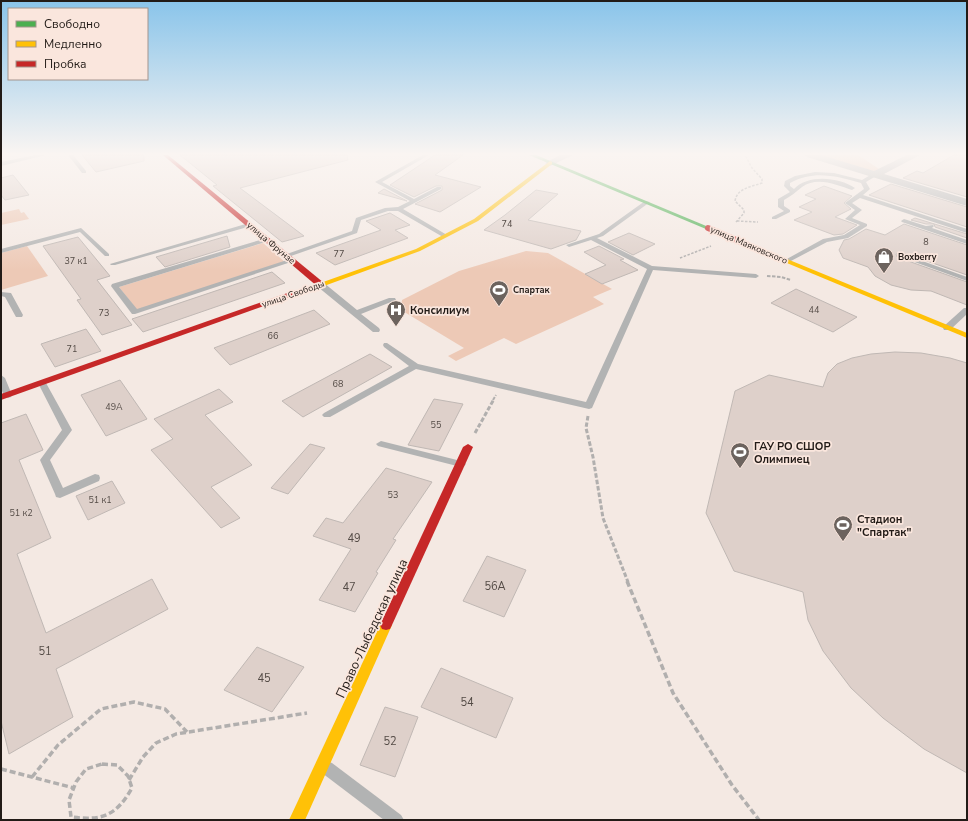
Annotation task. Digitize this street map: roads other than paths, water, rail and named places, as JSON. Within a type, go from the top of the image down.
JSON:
[{"type":"street","name":"улица Фрунзе","points":[[211,193],[321,285]]},
{"type":"street","name":"улица Свободы","points":[[5,396],[418,250],[476,220],[511,193]]},
{"type":"street","name":"улица Маяковского","points":[[625,193],[967,336]]},
{"type":"street","points":[[933,193],[967,204]]},
{"type":"street","name":"Право-Лыбедская улица","points":[[297,820],[468,447]]},
{"type":"lane","points":[[399,193],[414,201]]},
{"type":"lane","points":[[267,240],[115,286],[136,312],[289,258],[355,232],[358,219],[387,209],[399,209],[429,193]]},
{"type":"lane","points":[[774,218],[788,211],[781,207],[780,203],[781,199],[792,193]]},
{"type":"lane","points":[[787,261],[825,240],[846,237],[865,226],[848,219],[859,210],[848,203],[862,193]]},
{"type":"lane","points":[[859,196],[967,231]]},
{"type":"lane","points":[[569,245],[601,235],[647,202]]},
{"type":"lane","points":[[399,209],[445,236]]},
{"type":"lane","points":[[904,221],[967,242]]},
{"type":"lane","points":[[928,228],[938,222]]},
{"type":"lane","points":[[113,264],[249,225]]},
{"type":"lane","points":[[1,251],[81,230],[107,255]]},
{"type":"lane","points":[[592,238],[651,268],[756,276]]},
{"type":"lane","points":[[900,254],[967,279]]},
{"type":"lane","points":[[387,345],[415,366],[589,406],[651,268]]},
{"type":"lane","points":[[321,285],[376,330]]},
{"type":"lane","points":[[1,294],[8,295],[19,315]]},
{"type":"lane","points":[[356,314],[392,300]]},
{"type":"lane","points":[[947,328],[967,310]]},
{"type":"lane","points":[[327,415],[415,366]]},
{"type":"lane","points":[[1,378],[5,396]]},
{"type":"lane","points":[[42,383],[67,430],[45,460],[60,494],[95,478]]},
{"type":"lane","points":[[381,444],[461,464]]},
{"type":"lane","points":[[323,765],[396,820]]},
{"type":"place","name":"Boxberry","points":[[884,274]]},
{"type":"place","name":"Спартак","points":[[499,307]]},
{"type":"place","name":"Консилиум","points":[[396,327]]},
{"type":"place","name":"ГАУ РО СШОР Олимпиец","points":[[740,469]]},
{"type":"place","name":"Стадион \"Спартак\"","points":[[843,542]]}]
